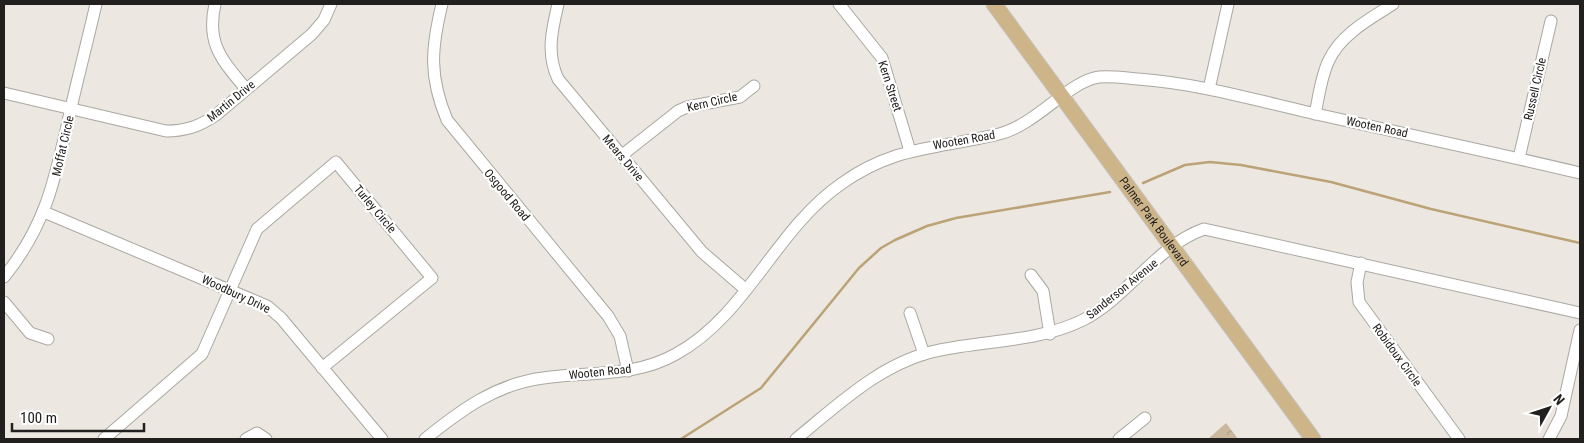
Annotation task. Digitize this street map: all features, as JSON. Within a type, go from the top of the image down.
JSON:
[{"type":"main road","name":"Palmer Park Boulevard","points":[[994,4],[1313,439]]},
{"type":"street","name":"Moffat Circle","points":[[4,277],[28,244],[44,212],[55,182],[96,4]]},
{"type":"street","points":[[215,4],[211,19],[214,43],[219,55],[246,89]]},
{"type":"street","name":"Martin Drive","points":[[4,93],[166,130],[178,131],[206,122],[246,89],[316,30],[324,20],[331,4]]},
{"type":"street","name":"Osgood Road","points":[[442,4],[432,55],[436,89],[447,120],[608,316],[620,336],[628,371]]},
{"type":"street","name":"Mears Drive","points":[[558,4],[550,46],[553,68],[567,91],[702,252],[746,289]]},
{"type":"street","name":"Kern Street","points":[[839,4],[882,58],[910,151]]},
{"type":"street","points":[[1210,89],[1228,4]]},
{"type":"street","points":[[1315,114],[1328,61],[1339,44],[1350,33],[1394,4]]},
{"type":"street","name":"Russell Circle","points":[[1519,158],[1551,21]]},
{"type":"street","name":"Wooten Road","points":[[425,439],[469,405],[506,386],[544,377],[628,371],[673,356],[693,344],[720,320],[799,220],[828,193],[862,170],[882,160],[910,151],[1000,134],[1029,121],[1087,80],[1105,77],[1163,81],[1210,89],[1580,173]]},
{"type":"street","name":"Kern Circle","points":[[621,156],[678,111],[687,107],[740,97],[754,86]]},
{"type":"street","name":"Turley Circle","points":[[230,290],[257,229],[336,162],[432,278],[322,368]]},
{"type":"street","name":"Woodbury Drive","points":[[44,212],[230,290],[274,312],[382,439]]},
{"type":"street","name":"Sanderson Avenue","points":[[796,439],[863,385],[924,354],[1050,334],[1086,318],[1172,247],[1195,232],[1212,230],[1580,313]]},
{"type":"street","name":"Robidoux Circle","points":[[1361,263],[1357,282],[1360,302],[1459,439]]},
{"type":"street","points":[[1031,275],[1043,291],[1050,334]]},
{"type":"street","points":[[104,439],[202,354],[230,290]]},
{"type":"street","points":[[4,302],[30,333],[48,339]]},
{"type":"street","points":[[910,313],[924,354]]},
{"type":"street","points":[[1549,439],[1561,416],[1580,330]]},
{"type":"street","points":[[1119,439],[1145,418]]},
{"type":"street","points":[[246,439],[257,433],[266,439]]},
{"type":"green space","points":[[1226,423],[1238,439],[1208,439]]},
{"type":"waterway","points":[[1143,183],[1185,165],[1210,162],[1241,165],[1331,182],[1431,209],[1580,243]]},
{"type":"waterway","points":[[681,439],[761,388],[859,268],[881,248],[927,226],[956,218],[1110,192]]}]
